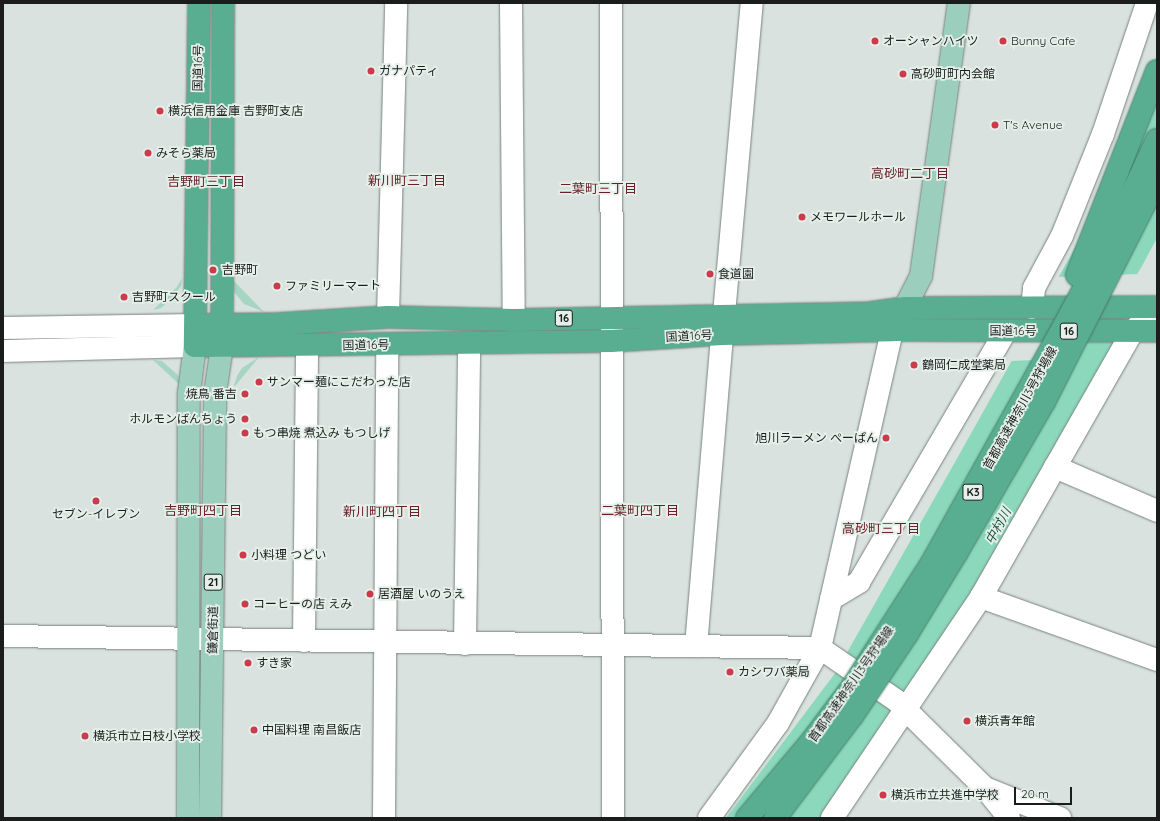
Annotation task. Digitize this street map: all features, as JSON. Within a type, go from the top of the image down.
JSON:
[{"type":"highway","name":"国道16号","points":[[196,336],[199,3]]},
{"type":"highway","name":"国道16号","points":[[222,346],[223,3]]},
{"type":"highway","points":[[1036,397],[1099,221],[1157,71]]},
{"type":"highway","points":[[1036,397],[1157,114]]},
{"type":"highway","name":"首都高速神奈川3号狩場線","points":[[747,818],[811,742],[893,626],[978,485],[1036,397],[1157,140]]},
{"type":"highway","name":"首都高速神奈川3号狩場線","points":[[775,818],[852,716],[907,634],[1157,178]]},
{"type":"highway","name":"国道16号","points":[[196,336],[222,346],[611,342],[723,324],[870,313],[906,308],[1157,307]]},
{"type":"highway","name":"国道16号","points":[[196,336],[222,324],[277,324],[388,317],[514,320],[612,317],[723,324],[892,330],[1005,332],[1157,331]]},
{"type":"main road","points":[[892,330],[906,308],[921,276],[959,3]]},
{"type":"main road","name":"鎌倉街道","points":[[188,818],[189,394],[196,336]]},
{"type":"main road","name":"鎌倉街道","points":[[210,818],[215,394],[222,346]]},
{"type":"street","points":[[388,317],[396,3]]},
{"type":"street","points":[[511,3],[514,320]]},
{"type":"street","points":[[611,3],[611,645],[613,818]]},
{"type":"street","points":[[696,646],[752,3]]},
{"type":"street","points":[[1032,308],[1034,288],[1062,236],[1103,134],[1146,3]]},
{"type":"street","points":[[832,818],[901,706],[981,596],[1133,331],[1157,307]]},
{"type":"street","points":[[3,328],[196,336]]},
{"type":"street","points":[[709,818],[778,723],[826,652],[831,599],[892,330]]},
{"type":"street","points":[[831,599],[859,582],[1005,332]]},
{"type":"street","points":[[3,350],[196,336]]},
{"type":"street","points":[[465,644],[468,343]]},
{"type":"street","points":[[384,818],[387,345]]},
{"type":"street","points":[[304,641],[307,346]]},
{"type":"street","points":[[1055,467],[1157,511]]},
{"type":"street","points":[[981,596],[1157,660]]},
{"type":"street","points":[[3,636],[385,643],[696,646],[826,652],[901,706],[985,788],[1009,818]]},
{"type":"street","points":[[985,788],[1060,818]]},
{"type":"shaded area","points":[[1157,54],[1157,238],[1142,266],[920,636],[802,818],[726,818],[836,672],[950,471],[1090,221],[1147,92]]},
{"type":"shaded area","points":[[182,278],[181,286],[172,298],[161,308],[153,310],[177,287]]},
{"type":"shaded area","points":[[232,279],[264,312],[244,304],[234,292]]},
{"type":"shaded area","points":[[259,357],[234,386],[237,376],[242,368]]},
{"type":"shaded area","points":[[153,360],[162,361],[178,375],[181,386]]},
{"type":"pier","points":[[1140,274],[1089,358],[1009,361],[1056,277]]},
{"type":"waterway","name":"中村川","points":[[798,818],[882,705],[972,573],[1051,430],[1107,316]]},
{"type":"place","name":"オーシャンハイツ","points":[[875,41]]},
{"type":"place","name":"Bunny Cafe","points":[[1003,41]]},
{"type":"place","name":"ガナパティ","points":[[371,71]]},
{"type":"place","name":"高砂町町内会館","points":[[903,74]]},
{"type":"place","name":"横浜信用金庫 吉野町支店","points":[[160,111]]},
{"type":"place","name":"T's Avenue","points":[[995,125]]},
{"type":"place","name":"みそら薬局","points":[[148,153]]},
{"type":"place","name":"メモワールホール","points":[[802,217]]},
{"type":"place","name":"吉野町","points":[[213,270]]},
{"type":"place","name":"食道園","points":[[710,274]]},
{"type":"place","name":"ファミリーマート","points":[[277,286]]},
{"type":"place","name":"吉野町スクール","points":[[124,297]]},
{"type":"place","name":"鶴岡仁成堂薬局","points":[[914,365]]},
{"type":"place","name":"サンマー麺にこだわった店","points":[[259,382]]},
{"type":"place","name":"焼鳥 番吉","points":[[245,394]]},
{"type":"place","name":"ホルモンばんちょう","points":[[245,419]]},
{"type":"place","name":"もつ串焼 煮込み もつしげ","points":[[245,433]]},
{"type":"place","name":"旭川ラーメン ぺーぱん","points":[[886,438]]},
{"type":"place","name":"セブン-イレブン","points":[[96,501]]},
{"type":"place","name":"小料理 つどい","points":[[243,555]]},
{"type":"place","name":"居酒屋 いのうえ","points":[[370,594]]},
{"type":"place","name":"コーヒーの店 えみ","points":[[245,604]]},
{"type":"place","name":"すき家","points":[[248,663]]},
{"type":"place","name":"カシワバ薬局","points":[[730,672]]},
{"type":"place","name":"横浜青年館","points":[[967,721]]},
{"type":"place","name":"中国料理 南昌飯店","points":[[254,730]]},
{"type":"place","name":"横浜市立日枝小学校","points":[[85,736]]},
{"type":"place","name":"横浜市立共進中学校","points":[[883,795]]},
{"type":"district","name":"高砂町二丁目","points":[[910,173]]},
{"type":"district","name":"新川町三丁目","points":[[407,180]]},
{"type":"district","name":"吉野町三丁目","points":[[206,181]]},
{"type":"district","name":"二葉町三丁目","points":[[598,188]]},
{"type":"district","name":"吉野町四丁目","points":[[203,510]]},
{"type":"district","name":"二葉町四丁目","points":[[640,510]]},
{"type":"district","name":"新川町四丁目","points":[[382,511]]},
{"type":"district","name":"高砂町三丁目","points":[[881,528]]}]
